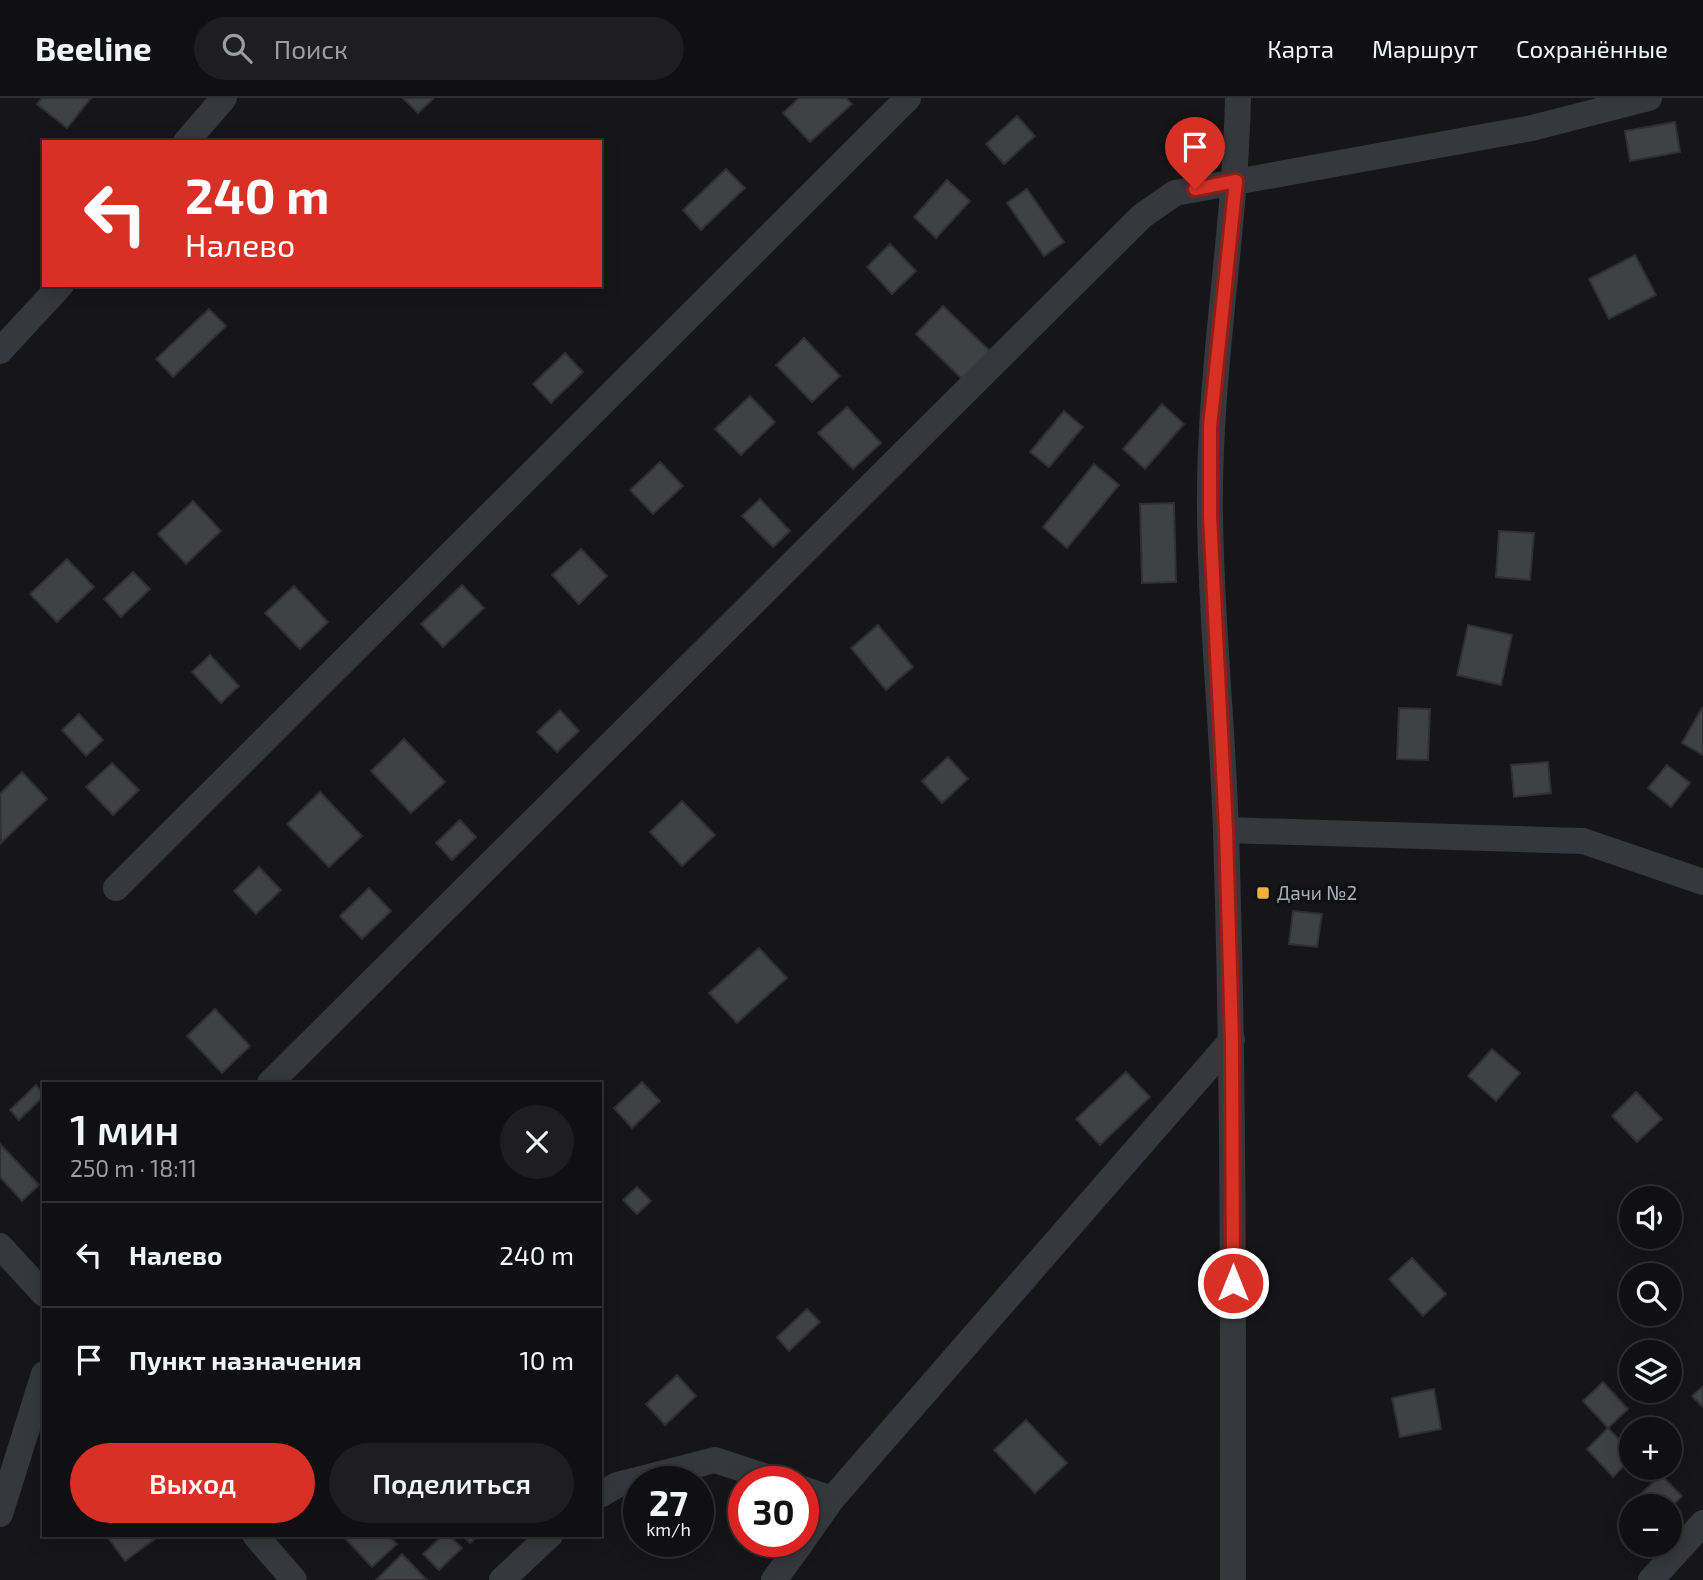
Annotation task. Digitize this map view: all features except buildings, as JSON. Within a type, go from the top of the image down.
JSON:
[{"type":"street","points":[[188,140],[223,98]]},
{"type":"street","points":[[116,888],[908,98]]},
{"type":"street","points":[[1233,1580],[1232,1041],[1226,830],[1210,516],[1210,427],[1236,181],[1238,98]]},
{"type":"street","points":[[271,1082],[1142,216],[1175,193],[1532,128],[1649,98]]},
{"type":"street","points":[[0,352],[59,287]]},
{"type":"street","points":[[1226,830],[1583,841],[1703,882]]},
{"type":"street","points":[[819,1518],[832,1499],[1232,1041]]},
{"type":"street","points":[[0,1246],[42,1292]]},
{"type":"street","points":[[0,1514],[42,1380]]},
{"type":"street","points":[[602,1494],[617,1485],[715,1460],[733,1466]]},
{"type":"street","points":[[819,1495],[832,1499]]},
{"type":"street","points":[[1651,1580],[1703,1523]]},
{"type":"street","points":[[257,1537],[294,1580]]},
{"type":"street","points":[[502,1580],[548,1537]]},
{"type":"street","points":[[774,1580],[791,1557]]},
{"type":"place","name":"Дачи №2","points":[[1263,893]]},
{"type":"route","points":[[1195,189],[1236,181],[1210,427],[1210,516],[1226,830],[1232,1041],[1233,1283]]}]
